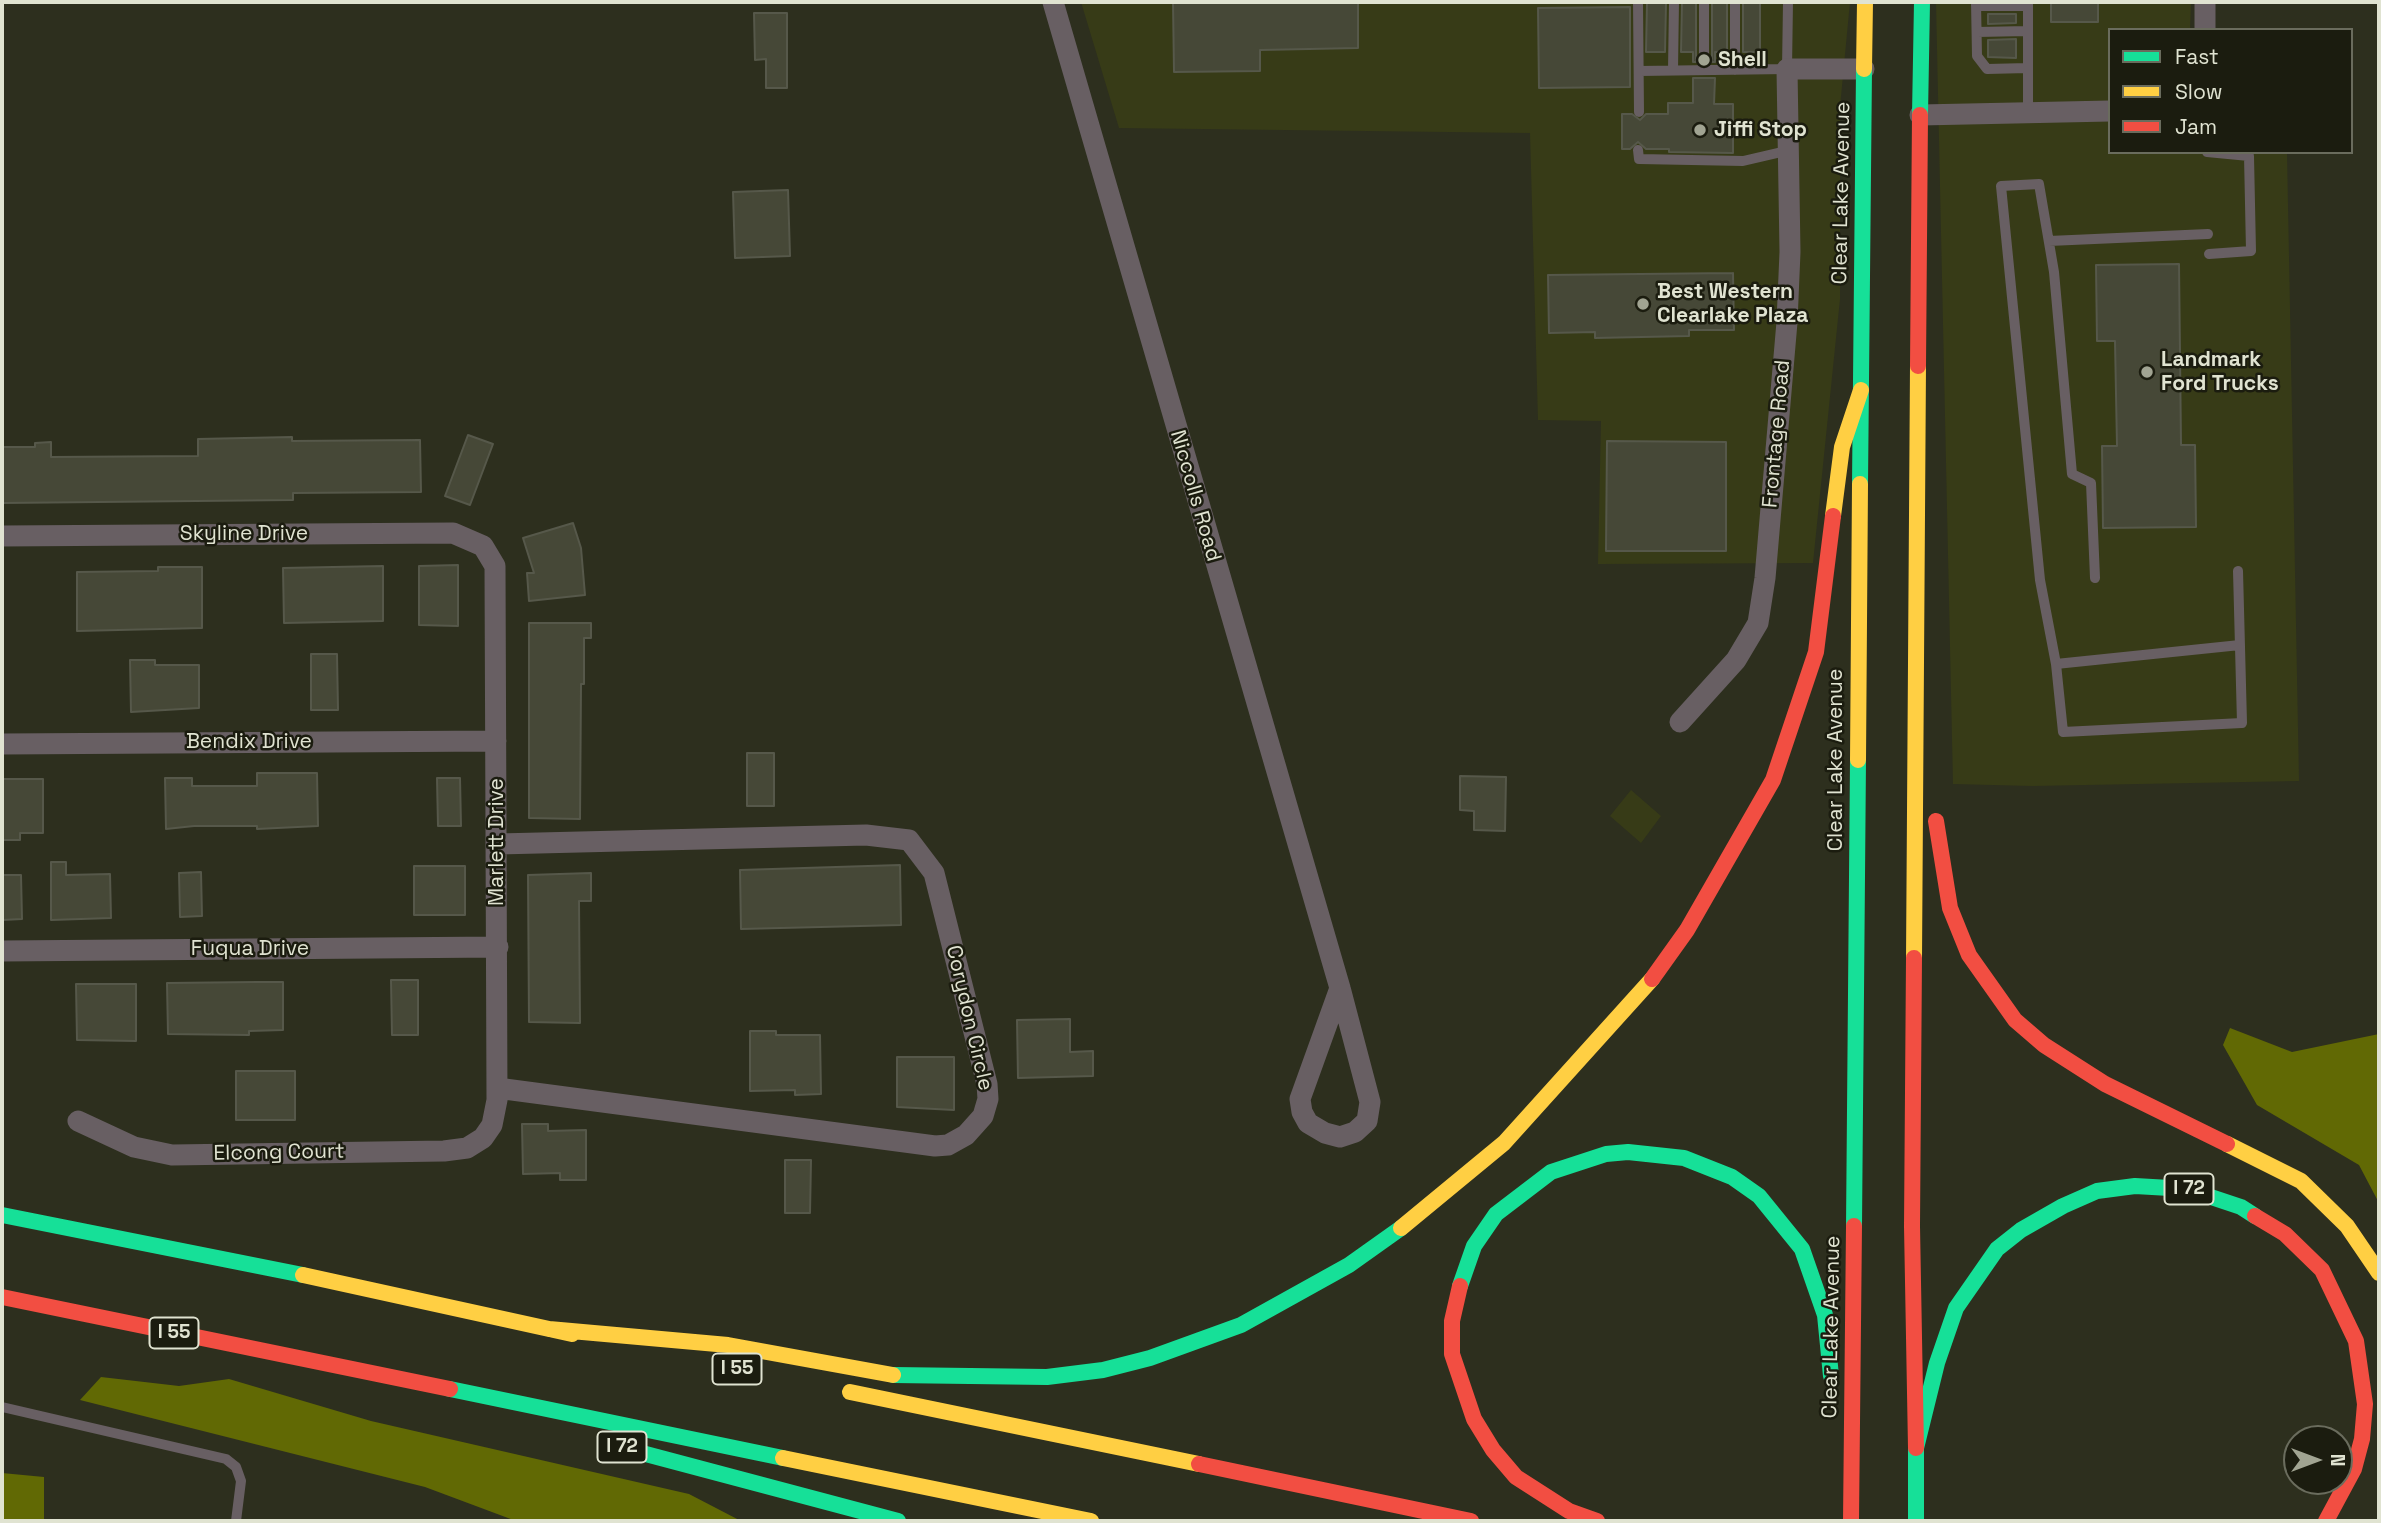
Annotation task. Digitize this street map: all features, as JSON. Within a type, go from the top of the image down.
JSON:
[{"type":"main road","name":"Clear Lake Avenue","points":[[1851,1515],[1865,2]]},
{"type":"main road","points":[[1916,1448],[1912,1212],[1922,2]]},
{"type":"main road","points":[[549,1329],[728,1345],[873,1374],[928,1378],[1046,1377],[1103,1370],[1150,1358],[1241,1325],[1349,1265],[1399,1230],[1504,1143],[1642,994],[1687,930],[1773,780],[1816,652],[1842,447],[1861,390]]},
{"type":"main road","points":[[1918,659],[1932,780]]},
{"type":"main road","points":[[1935,807],[1950,908],[1969,955],[2015,1020],[2044,1045],[2105,1084],[2301,1181],[2347,1226],[2379,1273]]},
{"type":"main road","points":[[1597,1521],[1569,1511],[1516,1477],[1493,1450],[1474,1419],[1452,1354],[1452,1321],[1462,1276],[1475,1246],[1496,1214],[1525,1189],[1551,1172],[1606,1154],[1660,1154],[1706,1164],[1732,1177],[1759,1196],[1802,1249],[1812,1275],[1825,1315],[1833,1399]]},
{"type":"main road","name":"I 72","points":[[1916,1521],[1916,1448],[1946,1333],[1956,1308],[1997,1249],[2041,1218],[2097,1191],[2135,1186],[2187,1189],[2241,1207],[2285,1234],[2322,1270],[2356,1341],[2365,1404],[2362,1439],[2354,1469],[2326,1521]]},
{"type":"main road","name":"I 55","points":[[2,1215],[219,1257],[684,1358]]},
{"type":"main road","name":"I 55","points":[[2,1297],[1091,1521]]},
{"type":"main road","points":[[347,1368],[551,1427]]},
{"type":"main road","points":[[834,1389],[1472,1521]]},
{"type":"main road","points":[[1835,1426],[1851,1515]]},
{"type":"main road","name":"I 72","points":[[627,1449],[898,1521]]},
{"type":"street","name":"Niccolls Road","points":[[1052,2],[1340,988],[1370,1102],[1367,1121],[1355,1132],[1340,1137],[1325,1133],[1308,1123],[1302,1112],[1300,1099],[1340,988]]},
{"type":"street","points":[[2205,2],[2205,28]]},
{"type":"street","points":[[1787,69],[1864,69]]},
{"type":"street","name":"Frontage Road","points":[[1680,722],[1736,660],[1758,623],[1765,578],[1787,322],[1790,252],[1786,151],[1787,69]]},
{"type":"street","points":[[1920,115],[2108,111]]},
{"type":"street","name":"Skyline Drive","points":[[2,536],[453,533],[484,545]]},
{"type":"street","name":"Marlett Drive","points":[[484,545],[495,566],[497,583],[498,845],[496,1112],[484,1138]]},
{"type":"street","name":"Bendix Drive","points":[[2,744],[496,741]]},
{"type":"street","name":"Corydon Circle","points":[[497,1088],[935,1146],[948,1145],[966,1135],[984,1116],[988,1099],[987,1084],[934,873],[909,840],[866,835],[498,845]]},
{"type":"street","name":"Fuqua Drive","points":[[2,951],[498,947]]},
{"type":"street","name":"Elcong Court","points":[[78,1121],[134,1147],[172,1155],[444,1151],[467,1148],[484,1138]]},
{"type":"lane","points":[[1638,2],[1639,112]]},
{"type":"lane","points":[[1673,70],[1674,2]]},
{"type":"lane","points":[[1704,2],[1704,70]]},
{"type":"lane","points":[[1735,2],[1735,70]]},
{"type":"lane","points":[[1639,71],[1787,69],[1788,2]]},
{"type":"lane","points":[[2028,68],[1987,69],[1977,56],[1976,4],[2028,4],[2028,31],[2028,68],[2028,114]]},
{"type":"lane","points":[[1977,32],[2028,31]]},
{"type":"lane","points":[[1639,150],[1639,159],[1743,161],[1786,151]]},
{"type":"lane","points":[[2209,254],[2252,251],[2249,156],[2228,154]]},
{"type":"lane","points":[[2095,578],[2091,483],[2072,474],[2054,272],[2039,184],[2001,186],[2040,580],[2056,664],[2063,732],[2242,723],[2238,571]]},
{"type":"lane","points":[[2049,241],[2208,234]]},
{"type":"lane","points":[[2056,664],[2240,645]]},
{"type":"lane","points":[[2,1407],[226,1458],[236,1467],[241,1480],[236,1521]]},
{"type":"shaded area","points":[[1081,2],[1850,2],[1840,107],[1840,299],[1813,563],[1598,564],[1601,421],[1538,420],[1530,133],[1119,128]]},
{"type":"shaded area","points":[[1936,2],[2191,2],[2190,28],[2108,28],[2108,154],[2287,154],[2299,781],[2032,786],[1953,784]]},
{"type":"shaded area","points":[[1631,790],[1661,816],[1641,843],[1610,816]]},
{"type":"green space","points":[[2230,1028],[2292,1052],[2379,1034],[2379,1203],[2359,1165],[2257,1105],[2223,1045]]},
{"type":"green space","points":[[101,1377],[179,1386],[229,1379],[371,1421],[689,1494],[741,1521],[516,1521],[425,1487],[80,1400]]},
{"type":"green space","points":[[2,1473],[44,1477],[44,1521],[2,1521]]},
{"type":"building","points":[[1173,2],[1358,2],[1358,48],[1260,50],[1260,71],[1174,72]]},
{"type":"building","points":[[1727,2],[1727,52],[1715,52],[1715,62],[1712,62],[1712,3]]},
{"type":"building","points":[[1743,2],[1760,2],[1760,52],[1743,52]]},
{"type":"building","points":[[2051,2],[2098,2],[2098,22],[2051,22]]},
{"type":"building","points":[[1647,3],[1666,3],[1665,52],[1646,52]]},
{"type":"building","points":[[1682,3],[1696,3],[1696,62],[1693,62],[1693,52],[1681,52]]},
{"type":"building","points":[[1630,7],[1630,87],[1539,88],[1538,8]]},
{"type":"building","points":[[754,13],[787,13],[787,88],[766,88],[766,59],[755,60]]},
{"type":"building","points":[[1988,14],[2016,14],[2016,23],[1988,24]]},
{"type":"building","points":[[2016,39],[2016,58],[1988,57],[1988,40]]},
{"type":"building","points":[[1693,78],[1715,78],[1714,104],[1733,104],[1733,153],[1669,152],[1669,149],[1646,149],[1638,142],[1630,149],[1622,149],[1622,114],[1632,114],[1640,120],[1646,114],[1668,114],[1668,103],[1693,103]]},
{"type":"building","points":[[788,190],[790,256],[735,258],[733,192]]},
{"type":"building","points":[[2179,264],[2181,445],[2195,445],[2196,527],[2103,528],[2102,446],[2117,446],[2115,341],[2097,341],[2096,265]]},
{"type":"building","points":[[1733,273],[1734,330],[1689,330],[1689,336],[1595,338],[1595,332],[1549,333],[1548,275]]},
{"type":"building","points":[[468,435],[493,444],[470,505],[445,496]]},
{"type":"building","points":[[292,437],[292,441],[420,440],[421,492],[293,493],[293,500],[2,503],[2,447],[35,447],[35,443],[51,442],[51,457],[198,456],[198,439]]},
{"type":"building","points":[[1607,441],[1726,442],[1726,551],[1606,551]]},
{"type":"building","points":[[573,523],[581,548],[585,595],[529,601],[527,573],[534,573],[523,538]]},
{"type":"building","points":[[458,565],[458,626],[419,625],[419,566]]},
{"type":"building","points":[[383,566],[383,621],[284,623],[283,568]]},
{"type":"building","points":[[158,567],[202,567],[202,628],[77,631],[77,572],[158,571]]},
{"type":"building","points":[[529,623],[591,623],[591,638],[584,638],[584,684],[581,684],[580,819],[529,818]]},
{"type":"building","points":[[311,654],[337,654],[338,710],[311,710]]},
{"type":"building","points":[[130,660],[155,660],[155,665],[199,665],[199,708],[131,712]]},
{"type":"building","points":[[747,753],[774,753],[774,806],[747,806]]},
{"type":"building","points":[[257,773],[317,773],[318,826],[257,829],[257,826],[194,826],[166,829],[165,778],[192,778],[192,786],[257,786]]},
{"type":"building","points":[[1460,776],[1506,777],[1505,831],[1474,830],[1474,811],[1460,810]]},
{"type":"building","points":[[437,778],[460,778],[461,826],[438,826]]},
{"type":"building","points":[[2,779],[43,779],[43,833],[20,833],[20,840],[2,840]]},
{"type":"building","points":[[51,862],[66,862],[66,875],[110,874],[111,918],[51,920]]},
{"type":"building","points":[[900,865],[901,925],[741,929],[740,870]]},
{"type":"building","points":[[414,866],[465,866],[465,915],[414,915]]},
{"type":"building","points":[[201,872],[202,916],[180,917],[179,873]]},
{"type":"building","points":[[591,873],[591,901],[579,901],[580,1023],[529,1022],[528,875]]},
{"type":"building","points":[[2,875],[21,875],[22,919],[2,920]]},
{"type":"building","points":[[391,980],[418,980],[418,1035],[392,1035]]},
{"type":"building","points":[[283,982],[283,1030],[249,1031],[249,1035],[168,1034],[167,983]]},
{"type":"building","points":[[76,984],[136,984],[136,1041],[77,1040]]},
{"type":"building","points":[[1070,1019],[1070,1052],[1093,1051],[1093,1076],[1018,1078],[1017,1020]]},
{"type":"building","points":[[750,1031],[776,1031],[776,1035],[820,1035],[821,1094],[795,1095],[795,1090],[750,1091]]},
{"type":"building","points":[[897,1057],[954,1057],[954,1110],[897,1107]]},
{"type":"building","points":[[236,1071],[295,1071],[295,1120],[236,1120]]},
{"type":"building","points":[[522,1124],[548,1124],[548,1131],[586,1130],[586,1180],[560,1180],[560,1173],[523,1174]]},
{"type":"building","points":[[785,1160],[811,1160],[810,1213],[785,1213]]},
{"type":"traffic: fast","points":[[1920,115],[1922,2]]},
{"type":"traffic: fast","points":[[1860,484],[1864,69]]},
{"type":"traffic: fast","points":[[1854,1226],[1858,760]]},
{"type":"traffic: fast","points":[[1460,1286],[1474,1246],[1496,1214],[1551,1172],[1606,1154],[1628,1152],[1684,1158],[1732,1177],[1759,1196],[1802,1249],[1825,1315],[1831,1376]]},
{"type":"traffic: fast","points":[[1916,1521],[1916,1448],[1937,1363],[1956,1308],[1997,1249],[2021,1230],[2063,1206],[2097,1191],[2135,1186],[2187,1189],[2241,1207],[2255,1216]]},
{"type":"traffic: fast","points":[[2,1215],[303,1275]]},
{"type":"traffic: fast","points":[[893,1375],[1047,1377],[1103,1370],[1150,1358],[1241,1325],[1349,1265],[1401,1228]]},
{"type":"traffic: fast","points":[[450,1389],[783,1458]]},
{"type":"traffic: fast","points":[[642,1453],[898,1521]]},
{"type":"traffic: slow","points":[[1864,69],[1865,2]]},
{"type":"traffic: slow","points":[[1914,958],[1918,366]]},
{"type":"traffic: slow","points":[[1833,516],[1842,447],[1861,390]]},
{"type":"traffic: slow","points":[[1858,760],[1860,484]]},
{"type":"traffic: slow","points":[[1401,1228],[1504,1143],[1652,979]]},
{"type":"traffic: slow","points":[[2227,1144],[2301,1181],[2347,1226],[2379,1273]]},
{"type":"traffic: slow","points":[[303,1275],[572,1334]]},
{"type":"traffic: slow","points":[[549,1329],[728,1345],[893,1375]]},
{"type":"traffic: slow","points":[[850,1392],[1199,1464]]},
{"type":"traffic: slow","points":[[783,1458],[1091,1521]]},
{"type":"traffic: jam","points":[[1918,366],[1920,115]]},
{"type":"traffic: jam","points":[[1652,979],[1687,930],[1773,780],[1816,652],[1833,516]]},
{"type":"traffic: jam","points":[[1936,821],[1950,908],[1969,955],[2015,1020],[2044,1045],[2105,1084],[2227,1144]]},
{"type":"traffic: jam","points":[[1914,958],[1912,1226],[1916,1448]]},
{"type":"traffic: jam","points":[[2255,1216],[2285,1234],[2322,1270],[2356,1341],[2365,1404],[2362,1439],[2354,1469],[2326,1521]]},
{"type":"traffic: jam","points":[[1851,1521],[1854,1226]]},
{"type":"traffic: jam","points":[[1460,1286],[1452,1321],[1452,1354],[1474,1419],[1493,1450],[1516,1477],[1569,1511],[1597,1521]]},
{"type":"traffic: jam","points":[[2,1297],[450,1389]]},
{"type":"traffic: jam","points":[[1199,1464],[1471,1521]]},
{"type":"place","name":"Shell","points":[[1704,60]]},
{"type":"place","name":"Jiffi Stop","points":[[1700,130]]},
{"type":"place","name":"Best Western Clearlake Plaza","points":[[1643,304]]},
{"type":"place","name":"Landmark Ford Trucks","points":[[2147,372]]}]
